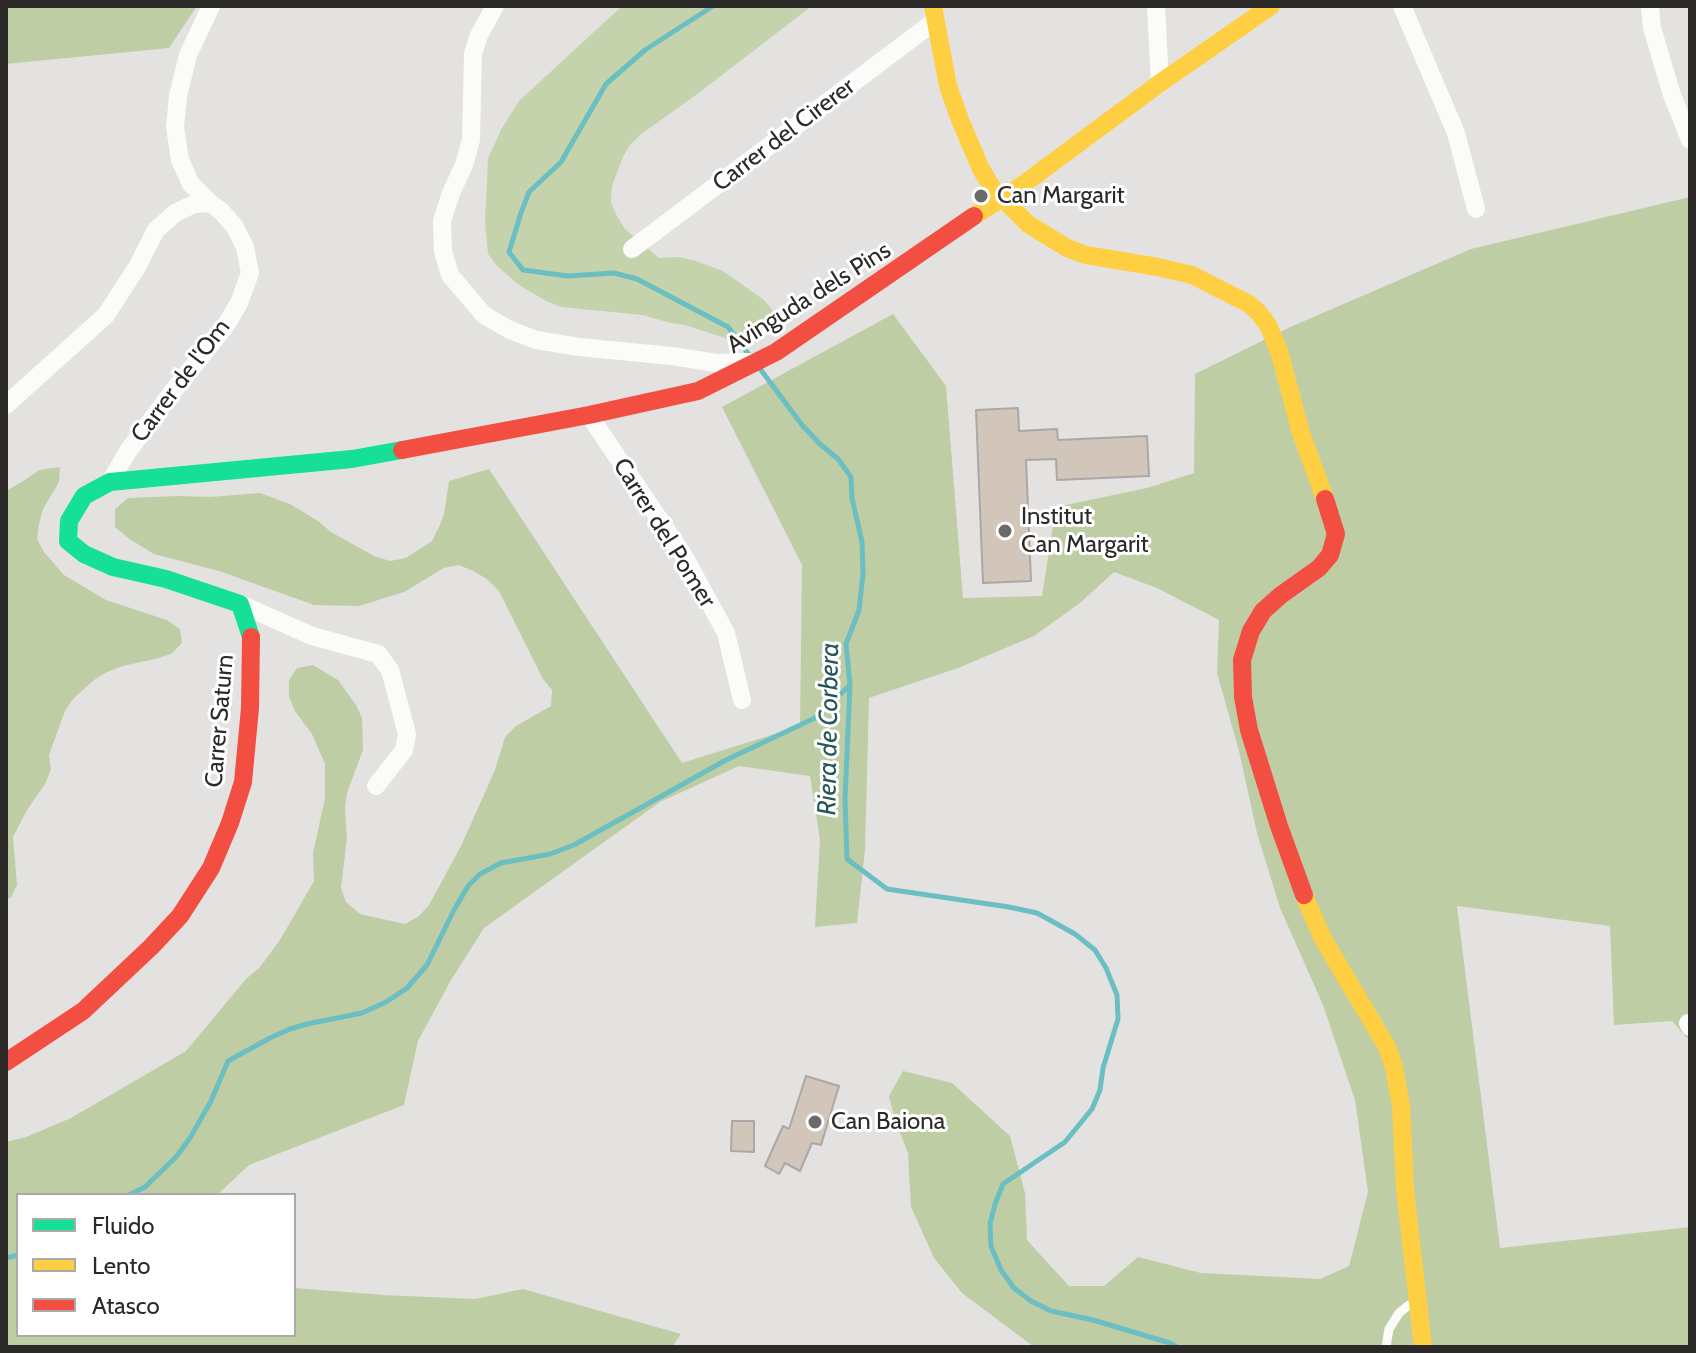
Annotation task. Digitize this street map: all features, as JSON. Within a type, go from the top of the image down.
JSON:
[{"type":"street","name":"Carrer de l'Om","points":[[110,482],[128,451],[224,328],[239,303],[250,273],[245,247],[235,227],[191,184],[180,160],[175,127],[178,96],[188,55],[211,6]]},
{"type":"street","points":[[495,6],[479,35],[473,54],[471,140],[442,221],[443,251],[450,275],[484,315],[536,340],[716,363],[759,362]]},
{"type":"street","points":[[1156,6],[1160,83]]},
{"type":"street","name":"Avinguda dels Pins","points":[[110,482],[352,459],[589,415],[698,391],[776,352],[1021,186],[1271,6]]},
{"type":"street","points":[[1402,6],[1456,133],[1476,209]]},
{"type":"street","points":[[1650,6],[1652,28],[1668,82],[1690,140]]},
{"type":"street","points":[[934,13],[948,86],[960,120],[981,169],[1001,199],[1028,224],[1067,248],[1086,255],[1192,275],[1249,304],[1268,325],[1280,354],[1301,433],[1336,534],[1330,555],[1319,568],[1263,611],[1251,631],[1242,660],[1243,697],[1249,730],[1299,883],[1322,937],[1382,1039],[1394,1067],[1401,1106],[1405,1189],[1423,1347]]},
{"type":"street","name":"Carrer del Cirerer","points":[[632,249],[934,13]]},
{"type":"street","points":[[6,405],[106,315],[156,230],[175,213],[194,204],[210,203]]},
{"type":"street","name":"Carrer del Pomer","points":[[589,415],[691,568],[726,633],[742,700]]},
{"type":"street","points":[[110,482],[84,496],[69,521],[68,541],[84,554],[113,567],[166,579],[240,604],[312,636],[378,654],[390,670],[407,734],[404,750],[376,786]]},
{"type":"street","name":"Carrer Saturn","points":[[6,1062],[83,1011],[118,980],[180,916],[211,868],[243,782],[250,708],[251,633],[240,604]]},
{"type":"lane","points":[[1386,1347],[1389,1329],[1399,1313],[1409,1305],[1420,1305]]},
{"type":"green space","points":[[6,6],[197,6],[169,48],[6,64]]},
{"type":"green space","points":[[622,6],[812,6],[640,135],[623,157],[612,186],[611,203],[625,229],[659,258],[693,260],[723,271],[764,300],[774,312],[773,326],[743,340],[728,339],[642,315],[561,307],[519,285],[488,254],[485,222],[488,158],[502,128],[519,101]]},
{"type":"green space","points":[[1690,197],[1690,1036],[1687,1038],[1672,1021],[1614,1025],[1610,926],[1457,906],[1500,1248],[1690,1227],[1690,1347],[1034,1347],[962,1293],[934,1258],[911,1207],[908,1153],[889,1096],[903,1071],[952,1083],[1010,1136],[1025,1193],[1027,1240],[1069,1286],[1104,1286],[1138,1257],[1201,1273],[1320,1279],[1349,1266],[1368,1192],[1355,1100],[1323,1005],[1280,908],[1257,833],[1239,751],[1217,673],[1219,620],[1157,588],[1114,572],[1080,603],[1034,636],[958,668],[869,698],[865,850],[857,923],[815,927],[820,840],[810,776],[739,766],[660,802],[484,928],[418,1041],[404,1105],[249,1165],[219,1193],[16,1193],[16,1337],[296,1337],[296,1288],[475,1299],[523,1289],[681,1334],[672,1347],[6,1347],[6,1142],[71,1118],[186,1051],[246,979],[260,967],[280,940],[314,881],[313,853],[325,798],[325,764],[312,734],[289,697],[289,680],[297,668],[313,665],[338,680],[362,718],[363,750],[347,793],[345,808],[347,838],[341,888],[346,902],[360,914],[405,924],[419,916],[429,905],[461,846],[495,770],[505,737],[516,726],[551,706],[552,690],[543,679],[499,591],[473,571],[459,565],[444,568],[404,592],[359,606],[314,605],[219,571],[154,554],[115,527],[115,509],[128,498],[260,493],[290,504],[331,532],[374,556],[390,561],[406,558],[432,541],[444,514],[449,481],[489,469],[682,763],[800,726],[802,565],[722,407],[893,314],[946,386],[963,598],[1042,596],[1056,507],[1147,488],[1194,473],[1195,374],[1288,328],[1471,249]]},
{"type":"green space","points":[[60,467],[59,482],[43,509],[39,524],[37,539],[44,552],[64,575],[106,600],[167,620],[180,629],[182,643],[171,654],[107,672],[73,699],[65,711],[49,755],[51,769],[45,784],[13,837],[17,885],[11,898],[6,899],[6,491],[39,470]]},
{"type":"building","name":"Institut Can Margarit","points":[[1018,408],[1019,431],[1057,429],[1058,440],[1147,436],[1149,476],[1057,480],[1056,459],[1026,460],[1031,581],[983,583],[976,410]]},
{"type":"building","name":"Can Baiona","points":[[806,1076],[839,1086],[821,1145],[812,1143],[800,1171],[785,1163],[779,1174],[765,1166],[783,1126],[789,1129]]},
{"type":"building","points":[[732,1121],[754,1121],[754,1152],[731,1151]]},
{"type":"waterway","name":"Riera de Corbera","points":[[713,6],[645,50],[606,84],[561,162],[529,192],[509,252],[523,270],[568,276],[614,273],[637,279],[728,327],[750,356]]},
{"type":"waterway","name":"Riera de Corbera","points":[[761,370],[802,425],[838,459],[851,477],[852,498],[862,542],[863,574],[859,610],[846,644],[850,685],[845,799],[847,859],[887,889],[1037,913],[1075,934],[1095,950],[1117,995],[1118,1019],[1103,1068],[1100,1090],[1092,1109],[1065,1142],[1003,1184],[990,1224],[991,1246],[1001,1270],[1014,1288],[1051,1311],[1093,1320],[1177,1347]]},
{"type":"waterway","points":[[133,1193],[145,1187],[176,1157],[190,1138],[211,1101],[228,1061],[290,1029],[362,1013],[407,988],[427,965],[454,910],[468,886],[480,874],[501,863],[550,854],[574,845],[726,760],[815,718],[850,685]]},
{"type":"waterway","points":[[6,1258],[16,1256]]},
{"type":"traffic: fast","points":[[251,637],[240,604],[166,579],[113,567],[84,554],[68,541],[69,521],[84,496],[110,482],[352,459],[402,450]]},
{"type":"traffic: slow","points":[[933,6],[948,86],[981,169],[993,189],[1028,224],[1067,248],[1086,255],[1192,275],[1249,304],[1259,313],[1268,325],[1280,354],[1301,433],[1325,499]]},
{"type":"traffic: slow","points":[[974,216],[1021,186],[1271,6]]},
{"type":"traffic: slow","points":[[1304,895],[1322,937],[1387,1047],[1394,1067],[1401,1106],[1405,1189],[1423,1347]]},
{"type":"traffic: jam","points":[[402,450],[698,391],[776,352],[974,216]]},
{"type":"traffic: jam","points":[[1304,895],[1249,730],[1243,697],[1242,660],[1251,631],[1263,611],[1319,568],[1330,555],[1336,534],[1325,499]]},
{"type":"traffic: jam","points":[[6,1062],[83,1011],[151,947],[180,916],[211,868],[243,782],[250,708],[251,637]]},
{"type":"place","name":"Can Margarit","points":[[981,196]]},
{"type":"place","name":"Institut Can Margarit","points":[[1005,531]]},
{"type":"place","name":"Can Baiona","points":[[815,1122]]}]
